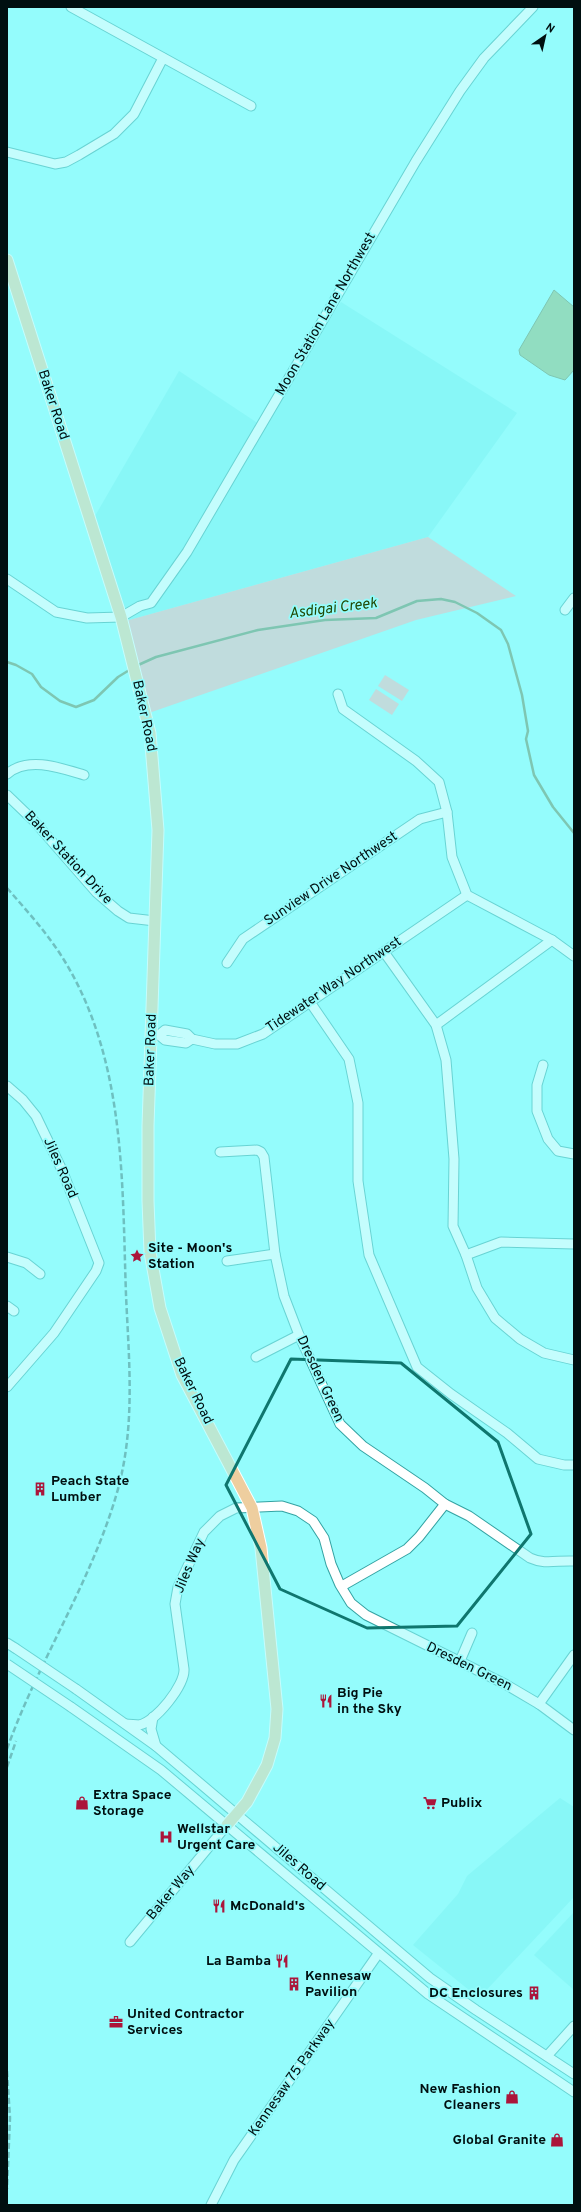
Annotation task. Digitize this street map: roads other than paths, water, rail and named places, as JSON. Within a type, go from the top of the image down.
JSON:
[{"type":"main road","name":"Baker Road","points":[[7,260],[120,617],[150,734],[158,808],[155,921],[156,1035],[148,1201],[150,1252],[160,1308],[182,1375],[252,1508],[261,1548],[277,1724],[267,1765],[247,1802],[228,1825]]},
{"type":"street","points":[[71,7],[251,106]]},
{"type":"street","name":"Moon Station Lane Northwest","points":[[120,617],[151,602],[187,552],[416,161],[484,58],[532,7]]},
{"type":"street","points":[[7,152],[55,164],[66,162],[114,134],[134,114],[163,58]]},
{"type":"street","points":[[7,579],[56,612],[86,618],[120,617]]},
{"type":"street","points":[[565,610],[574,598]]},
{"type":"street","points":[[338,694],[343,709],[416,761],[439,782],[447,812],[452,857],[467,894],[552,940],[574,956]]},
{"type":"street","points":[[7,774],[20,766],[42,765],[84,775]]},
{"type":"street","name":"Baker Station Drive","points":[[7,795],[34,821],[96,892],[118,911],[129,918],[155,921]]},
{"type":"street","name":"Sunview Drive Northwest","points":[[227,963],[243,939],[420,819],[447,812]]},
{"type":"street","name":"Tidewater Way Northwest","points":[[156,1035],[165,1040],[186,1043],[192,1039],[215,1044],[236,1044],[263,1034],[467,894]]},
{"type":"street","points":[[436,1025],[552,940]]},
{"type":"street","points":[[384,952],[436,1025],[446,1060],[454,1159],[453,1226],[466,1255],[477,1288],[495,1318],[520,1339],[544,1353],[574,1360]]},
{"type":"street","points":[[310,1002],[349,1059],[358,1103],[358,1181],[369,1255],[418,1367],[451,1394],[507,1433],[538,1459],[564,1466],[574,1465]]},
{"type":"street","points":[[543,1065],[537,1085],[536,1111],[548,1139],[558,1151],[574,1154]]},
{"type":"street","name":"Jiles Road","points":[[7,1086],[23,1100],[36,1116],[62,1170],[99,1260],[96,1271],[54,1333],[7,1387]]},
{"type":"street","name":"Dresden Green","points":[[220,1152],[257,1150],[261,1152],[264,1157],[275,1254],[284,1296],[299,1335],[340,1424],[363,1446],[425,1488],[445,1504],[469,1516],[537,1561],[552,1563],[574,1561]]},
{"type":"street","points":[[466,1255],[501,1242],[574,1244]]},
{"type":"street","points":[[227,1261],[275,1254]]},
{"type":"street","points":[[7,1256],[26,1263],[40,1274]]},
{"type":"street","points":[[256,1357],[299,1335]]},
{"type":"street","points":[[342,1586],[407,1549],[419,1537],[445,1504]]},
{"type":"street","name":"Dresden Green","points":[[252,1508],[282,1506],[298,1511],[313,1521],[324,1538],[336,1578],[351,1603],[370,1618],[505,1684],[539,1704],[574,1730]]},
{"type":"street","name":"Jiles Way","points":[[126,1724],[140,1725],[153,1717],[175,1693],[183,1678],[184,1669],[175,1604],[178,1587],[194,1550],[204,1532],[220,1516],[236,1508],[252,1508]]},
{"type":"street","points":[[460,1662],[472,1633]]},
{"type":"street","name":"Jiles Road","points":[[11,1645],[156,1746],[430,1978],[574,2074]]},
{"type":"street","points":[[539,1704],[574,1655]]},
{"type":"street","name":"Jiles Road","points":[[7,1664],[140,1754],[228,1825],[378,1954],[454,2014],[574,2092]]},
{"type":"street","points":[[153,1717],[151,1729],[156,1746]]},
{"type":"street","name":"Baker Way","points":[[130,1942],[228,1825]]},
{"type":"street","name":"Kennesaw 75 Parkway","points":[[211,2205],[234,2160],[378,1954]]},
{"type":"street","points":[[547,2056],[574,2026]]},
{"type":"waterway","name":"Asdigai Creek","points":[[136,666],[156,657],[258,630],[325,620],[376,618],[417,601],[441,599],[455,602],[477,613],[501,630],[508,644],[522,695],[528,731],[526,739],[534,775],[553,807],[574,833]]},
{"type":"waterway","name":"Asdigai Creek","points":[[7,662],[32,674],[41,687],[60,701],[76,707],[94,700],[118,677],[131,669]]},
{"type":"railway","points":[[7,888],[30,914],[64,960],[84,999],[99,1039],[110,1081],[117,1123],[121,1166],[130,1396],[129,1421],[122,1471],[116,1496],[105,1529],[78,1592],[33,1685],[7,1749]]},
{"type":"railway","points":[[7,1767],[16,1741]]},
{"type":"railway","points":[[7,2071],[10,2118],[7,2189]]},
{"type":"place","name":"Site - Moon's Station","points":[[137,1256]]},
{"type":"place","name":"Peach State Lumber","points":[[40,1489]]},
{"type":"place","name":"Big Pie in the Sky","points":[[326,1701]]},
{"type":"place","name":"Extra Space Storage","points":[[82,1803]]},
{"type":"place","name":"Publix","points":[[430,1803]]},
{"type":"place","name":"Wellstar Urgent Care","points":[[166,1837]]},
{"type":"place","name":"McDonald's","points":[[219,1906]]},
{"type":"place","name":"La Bamba","points":[[282,1961]]},
{"type":"place","name":"Kennesaw Pavilion","points":[[294,1984]]},
{"type":"place","name":"DC Enclosures","points":[[534,1993]]},
{"type":"place","name":"United Contractor Services","points":[[116,2022]]},
{"type":"place","name":"New Fashion Cleaners","points":[[512,2097]]},
{"type":"place","name":"Global Granite","points":[[557,2140]]}]
